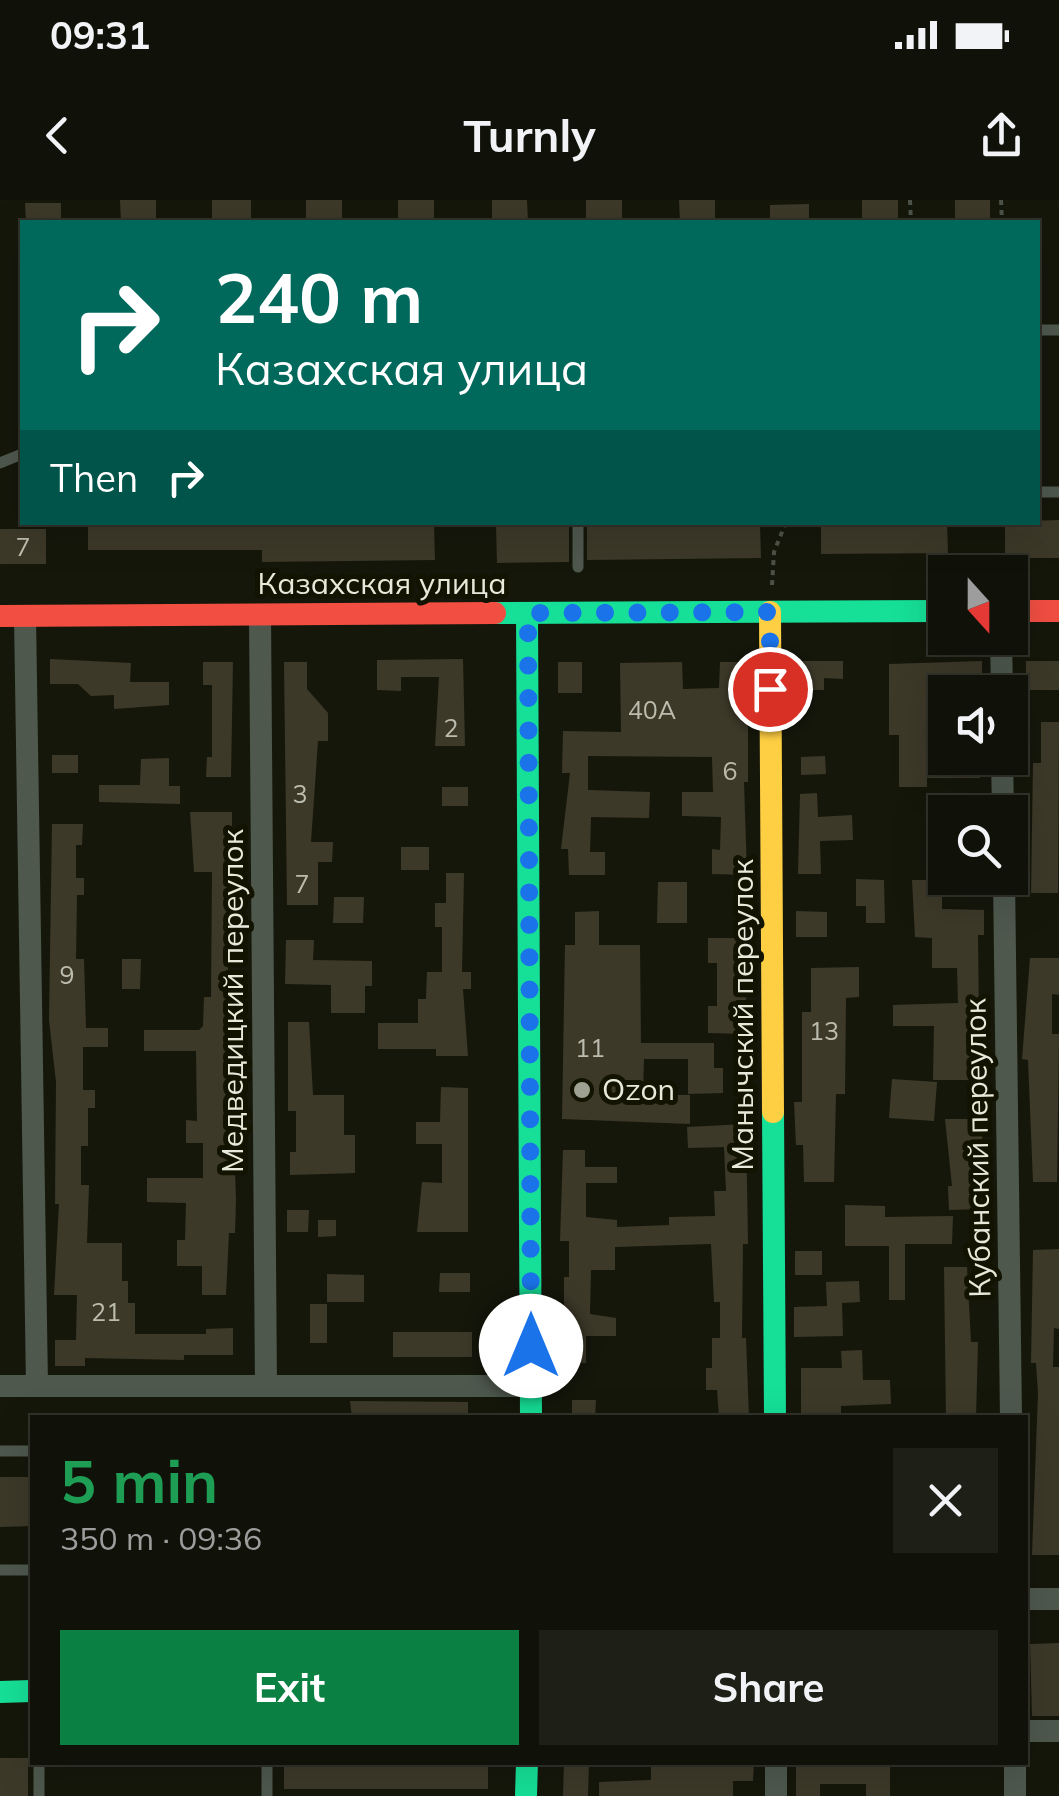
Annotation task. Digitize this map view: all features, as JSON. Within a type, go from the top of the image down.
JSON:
[{"type":"main road","points":[[1028,611],[1059,610]]},
{"type":"main road","name":"Казахская улица","points":[[0,616],[928,611]]},
{"type":"main road","name":"Манычский переулок","points":[[770,612],[775,1415]]},
{"type":"main road","points":[[528,613],[531,1415]]},
{"type":"main road","points":[[0,1692],[30,1691]]},
{"type":"street","name":"Медведицкий переулок","points":[[260,615],[266,1386]]},
{"type":"street","points":[[26,616],[36,1386]]},
{"type":"street","name":"Кубанский переулок","points":[[1004,895],[1011,1415]]},
{"type":"street","points":[[0,1386],[532,1386]]},
{"type":"street","points":[[1028,1599],[1059,1599]]},
{"type":"street","points":[[1028,1731],[1059,1730]]},
{"type":"street","points":[[776,1765],[776,1796]]},
{"type":"street","points":[[1014,1765],[1014,1796]]},
{"type":"lane","points":[[578,525],[578,567]]},
{"type":"lane","points":[[0,1451],[30,1451]]},
{"type":"lane","points":[[0,1570],[30,1570]]},
{"type":"lane","points":[[39,1765],[39,1796]]},
{"type":"lane","points":[[267,1765],[267,1796]]},
{"type":"path","points":[[770,612],[774,552],[785,525]]},
{"type":"building","points":[[120,200],[156,200],[156,220],[121,220]]},
{"type":"building","points":[[212,200],[251,200],[251,220],[212,220]]},
{"type":"building","points":[[306,200],[342,200],[342,220],[306,220]]},
{"type":"building","points":[[398,200],[434,200],[434,220],[398,220]]},
{"type":"building","points":[[492,200],[527,200],[528,220],[492,220]]},
{"type":"building","points":[[586,200],[622,200],[622,220],[586,220]]},
{"type":"building","points":[[679,200],[715,200],[715,220],[680,220]]},
{"type":"building","points":[[862,200],[898,200],[898,220],[862,220]]},
{"type":"building","points":[[955,200],[990,200],[990,220],[955,220]]},
{"type":"building","points":[[25,203],[61,203],[61,220],[26,220]]},
{"type":"building","points":[[809,204],[809,220],[770,220],[770,205]]},
{"type":"building","points":[[1059,520],[1059,558],[1005,555],[1005,525],[1040,525],[1040,521]]},
{"type":"building","points":[[88,525],[434,525],[435,560],[262,562],[262,550],[88,550]]},
{"type":"building","points":[[496,525],[569,525],[569,562],[497,563]]},
{"type":"building","points":[[587,525],[760,525],[761,558],[587,560]]},
{"type":"building","points":[[821,525],[947,525],[948,553],[821,554]]},
{"type":"building","points":[[0,529],[46,529],[46,564],[0,564]]},
{"type":"building","points":[[50,659],[131,663],[130,682],[169,682],[169,705],[114,709],[114,695],[91,696],[78,684],[50,684]]},
{"type":"building","points":[[463,659],[465,746],[435,746],[439,677],[401,677],[401,691],[377,690],[377,660]]},
{"type":"building","points":[[798,661],[843,661],[843,679],[824,678],[824,690],[798,690]]},
{"type":"building","points":[[982,661],[982,675],[928,675],[928,775],[980,778],[927,778],[927,787],[899,787],[899,735],[889,735],[889,664]]},
{"type":"building","points":[[1026,661],[1059,661],[1059,690],[1028,690]]},
{"type":"building","points":[[203,662],[233,662],[231,777],[206,777],[207,757],[212,757],[212,685],[203,685]]},
{"type":"building","points":[[284,662],[307,662],[307,689],[328,713],[328,741],[318,741],[311,842],[333,842],[332,862],[318,862],[318,905],[287,905]]},
{"type":"building","points":[[558,662],[582,662],[582,693],[558,693]]},
{"type":"building","points":[[682,662],[683,689],[719,688],[720,662],[744,662],[743,715],[748,715],[748,782],[744,782],[747,875],[712,874],[712,849],[720,850],[721,817],[682,816],[682,792],[713,792],[712,757],[588,756],[588,790],[650,792],[649,818],[591,817],[590,852],[605,852],[605,875],[569,875],[568,849],[561,849],[570,773],[562,773],[563,731],[621,732],[620,663]]},
{"type":"building","points":[[1041,722],[1059,722],[1058,893],[1031,893],[1033,763],[1041,763]]},
{"type":"building","points":[[52,755],[78,755],[78,773],[52,773]]},
{"type":"building","points":[[825,756],[826,774],[801,775],[801,757]]},
{"type":"building","points":[[169,758],[169,786],[180,786],[180,804],[99,802],[99,785],[140,785],[141,759]]},
{"type":"building","points":[[442,787],[468,787],[468,806],[442,806]]},
{"type":"building","points":[[817,793],[818,817],[852,815],[853,840],[820,841],[821,874],[798,874],[800,794]]},
{"type":"building","points":[[190,812],[232,812],[232,850],[236,850],[236,920],[228,920],[228,972],[236,1200],[235,1233],[229,1233],[226,1295],[202,1295],[202,1266],[177,1266],[177,1240],[185,1240],[186,1203],[147,1202],[147,1178],[203,1178],[203,1143],[186,1143],[186,1120],[197,1121],[196,1051],[144,1051],[144,1030],[199,1030],[203,1026],[204,997],[211,997],[212,872],[194,872]]},
{"type":"building","points":[[52,824],[83,824],[82,845],[76,845],[76,878],[84,878],[84,895],[77,895],[76,959],[84,959],[86,1028],[108,1028],[108,1047],[83,1047],[83,1090],[95,1090],[95,1108],[88,1108],[88,1146],[81,1146],[81,1185],[89,1185],[87,1243],[122,1243],[122,1281],[128,1281],[128,1303],[135,1303],[135,1334],[206,1334],[206,1329],[233,1328],[233,1355],[184,1355],[184,1360],[85,1358],[85,1366],[55,1366],[55,1340],[76,1340],[77,1295],[54,1295],[59,1204],[55,1204],[56,1082],[49,1020]]},
{"type":"building","points":[[401,847],[429,847],[429,870],[401,870]]},
{"type":"building","points":[[446,873],[464,873],[462,972],[471,972],[471,989],[463,989],[468,1056],[436,1056],[436,1049],[378,1049],[378,1023],[418,1023],[418,999],[426,999],[427,972],[442,972],[442,927],[435,927],[435,903],[446,903]]},
{"type":"building","points":[[856,879],[884,880],[885,923],[866,923],[866,906],[856,906]]},
{"type":"building","points":[[912,880],[928,880],[928,895],[942,895],[942,909],[984,910],[984,935],[978,935],[979,1026],[972,1027],[971,1060],[979,1060],[979,1080],[933,1080],[934,1026],[893,1026],[893,1005],[958,1003],[957,968],[932,968],[932,938],[915,937]]},
{"type":"building","points":[[658,882],[687,882],[687,923],[657,923]]},
{"type":"building","points":[[334,897],[364,897],[363,923],[333,923]]},
{"type":"building","points":[[599,911],[599,945],[640,945],[641,1043],[714,1043],[714,1068],[723,1068],[723,1093],[688,1094],[688,1059],[644,1059],[643,1095],[690,1095],[690,1124],[562,1119],[565,945],[575,945],[575,912]]},
{"type":"building","points":[[796,911],[827,912],[827,937],[796,937]]},
{"type":"building","points":[[708,938],[748,938],[745,1034],[708,1033],[708,1006],[717,1006],[717,963],[708,963]]},
{"type":"building","points":[[286,940],[314,940],[313,960],[372,961],[372,986],[365,986],[365,1013],[331,1013],[331,985],[285,984]]},
{"type":"building","points":[[1030,958],[1059,958],[1059,995],[1052,994],[1052,1034],[1059,1034],[1057,1182],[1033,1182],[1028,1060],[1022,1059]]},
{"type":"building","points":[[122,959],[141,959],[140,989],[122,989]]},
{"type":"building","points":[[859,967],[859,997],[846,998],[845,1094],[836,1094],[834,1182],[804,1182],[803,1145],[796,1145],[794,1102],[802,1102],[802,1012],[811,1012],[811,968]]},
{"type":"building","points":[[288,1022],[309,1022],[313,1095],[344,1095],[344,1135],[355,1135],[355,1173],[290,1175],[290,1152],[296,1152],[296,1111],[288,1111]]},
{"type":"building","points":[[892,1079],[937,1082],[934,1121],[889,1118]]},
{"type":"building","points":[[441,1087],[468,1088],[468,1232],[417,1232],[422,1182],[442,1183],[442,1144],[416,1144],[416,1122],[440,1122]]},
{"type":"building","points":[[945,1119],[982,1119],[983,1209],[949,1210],[948,1186],[952,1186]]},
{"type":"building","points":[[746,1124],[748,1244],[743,1244],[742,1338],[746,1338],[749,1415],[719,1415],[717,1390],[706,1390],[706,1368],[712,1368],[712,1338],[720,1338],[720,1302],[714,1302],[711,1244],[615,1247],[615,1270],[591,1270],[590,1314],[616,1318],[616,1336],[586,1336],[586,1363],[564,1363],[564,1277],[569,1277],[569,1241],[560,1241],[563,1150],[585,1150],[585,1167],[617,1167],[617,1183],[586,1183],[586,1217],[617,1220],[617,1227],[669,1225],[669,1217],[715,1216],[714,1191],[726,1191],[724,1147],[688,1148],[687,1127]]},
{"type":"building","points":[[845,1205],[885,1206],[885,1217],[953,1216],[952,1244],[905,1244],[905,1300],[889,1300],[889,1246],[845,1246]]},
{"type":"building","points":[[287,1210],[309,1210],[308,1232],[287,1232]]},
{"type":"building","points":[[318,1220],[336,1220],[336,1236],[318,1237]]},
{"type":"building","points":[[1059,1249],[1059,1329],[1054,1328],[1053,1367],[1059,1367],[1059,1555],[1032,1555],[1038,1393],[1036,1363],[1031,1363],[1033,1250]]},
{"type":"building","points":[[795,1251],[822,1251],[822,1275],[795,1275]]},
{"type":"building","points":[[944,1267],[967,1267],[971,1342],[978,1342],[976,1415],[946,1415]]},
{"type":"building","points":[[440,1273],[470,1273],[470,1292],[439,1292]]},
{"type":"building","points":[[327,1274],[364,1275],[364,1302],[327,1302]]},
{"type":"building","points":[[859,1281],[860,1302],[842,1303],[843,1336],[794,1337],[794,1307],[827,1306],[826,1282]]},
{"type":"building","points":[[310,1304],[327,1304],[327,1343],[310,1343]]},
{"type":"building","points":[[393,1332],[472,1332],[472,1357],[393,1357]]},
{"type":"building","points":[[862,1350],[863,1380],[890,1380],[891,1404],[841,1406],[841,1415],[801,1415],[801,1368],[842,1368],[841,1351]]},
{"type":"building","points":[[572,1400],[596,1400],[595,1415],[572,1415]]},
{"type":"building","points":[[350,1401],[468,1402],[468,1415],[352,1415]]},
{"type":"building","points":[[0,1477],[30,1477],[30,1526],[0,1527]]},
{"type":"building","points":[[1059,1643],[1059,1716],[1032,1716],[1030,1644]]},
{"type":"building","points":[[0,1758],[28,1758],[28,1796],[0,1796]]},
{"type":"building","points":[[284,1765],[488,1765],[488,1789],[284,1789]]},
{"type":"building","points":[[564,1765],[589,1765],[588,1796],[563,1796]]},
{"type":"building","points":[[651,1765],[754,1765],[753,1781],[733,1781],[733,1796],[599,1796],[599,1782],[651,1780]]},
{"type":"building","points":[[796,1765],[890,1765],[890,1796],[866,1796],[866,1784],[820,1784],[820,1796],[796,1796]]},
{"type":"traffic: fast","points":[[495,613],[928,611]]},
{"type":"traffic: fast","points":[[527,613],[531,1415]]},
{"type":"traffic: fast","points":[[773,1112],[775,1415]]},
{"type":"traffic: fast","points":[[0,1692],[30,1691]]},
{"type":"traffic: fast","points":[[526,1796],[527,1765]]},
{"type":"traffic: slow","points":[[770,612],[773,1112]]},
{"type":"traffic: jam","points":[[1028,611],[1059,611]]},
{"type":"traffic: jam","points":[[0,616],[495,613]]},
{"type":"place","name":"Ozon","points":[[582,1090]]},
{"type":"route","points":[[531,1346],[528,613],[770,612],[770,689]]}]
